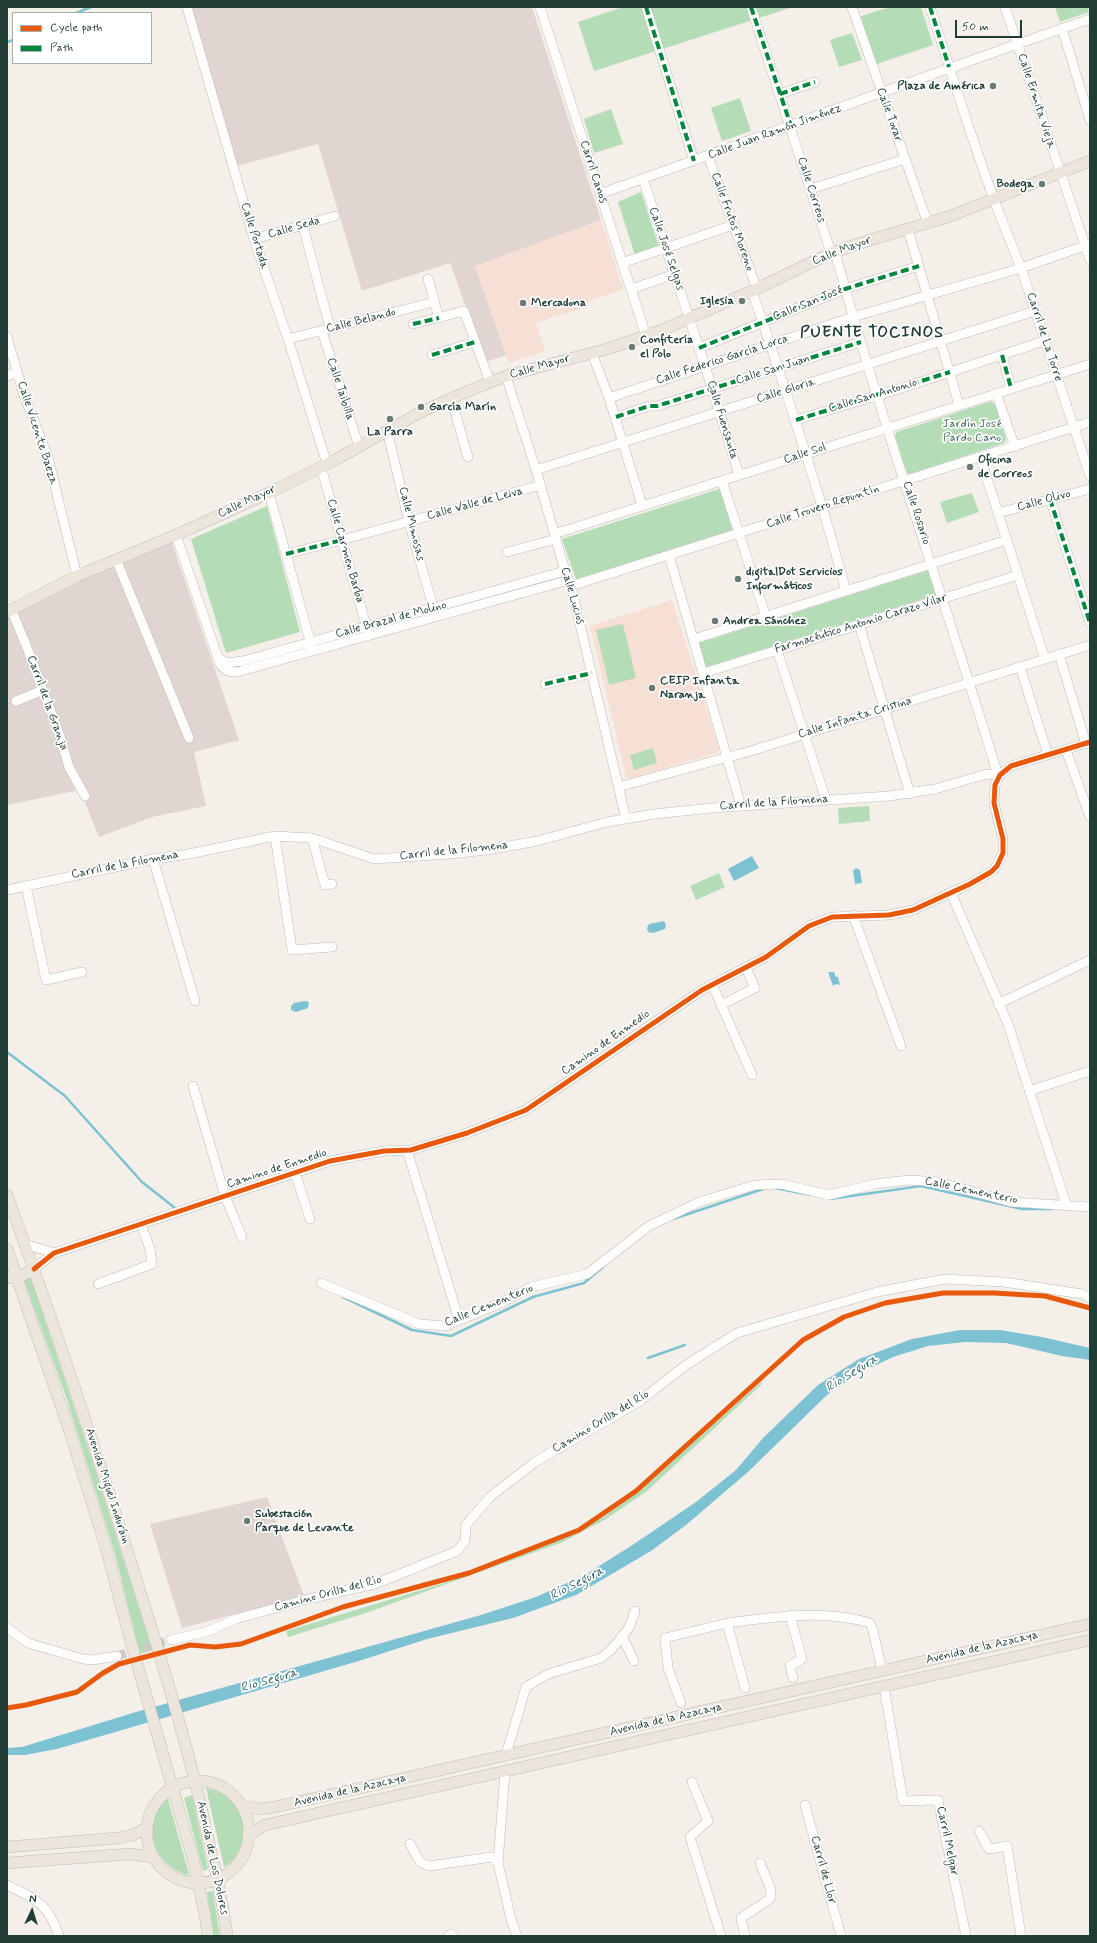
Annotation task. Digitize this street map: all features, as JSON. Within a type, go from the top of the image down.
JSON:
[{"type":"main road","name":"Calle Mayor","points":[[9,611],[77,576],[176,535],[269,493],[450,398],[506,376],[592,353],[646,336],[690,319],[833,252],[928,224],[994,200],[1090,161]]},
{"type":"main road","name":"Avenida Miguel Induráin","points":[[7,1195],[100,1461],[196,1781]]},
{"type":"main road","points":[[7,1244],[25,1244]]},
{"type":"main road","name":"Avenida Miguel Induráin","points":[[7,1249],[12,1278],[92,1500],[173,1787]]},
{"type":"main road","points":[[12,1278],[34,1269]]},
{"type":"main road","name":"Avenida de la Azacaya","points":[[241,1805],[260,1809],[275,1807],[1090,1624]]},
{"type":"main road","name":"Avenida de la Azacaya","points":[[248,1836],[265,1825],[1090,1640]]},
{"type":"main road","points":[[196,1781],[210,1782],[228,1791],[241,1805],[247,1820],[247,1845],[240,1860],[229,1872],[217,1879],[198,1883],[186,1881],[171,1875],[161,1867],[153,1857],[149,1848],[147,1828],[154,1806],[163,1794],[173,1787],[196,1781]]},
{"type":"main road","name":"Avenida de Los Dolores","points":[[196,1781],[217,1879],[227,1936]]},
{"type":"main road","name":"Avenida de Los Dolores","points":[[173,1787],[198,1883],[208,1936]]},
{"type":"main road","points":[[7,1847],[118,1838],[132,1835],[147,1828]]},
{"type":"main road","points":[[7,1863],[130,1854],[153,1857]]},
{"type":"street","name":"Calle Portada","points":[[187,7],[254,240],[288,339],[324,465]]},
{"type":"street","name":"Carril Canos","points":[[540,7],[646,336]]},
{"type":"street","points":[[646,7],[694,161]]},
{"type":"street","name":"Calle Correos","points":[[751,7],[833,252]]},
{"type":"street","name":"Calle Tovar","points":[[852,7],[881,94],[928,224]]},
{"type":"street","name":"Carril de La Torre","points":[[930,7],[994,200],[1022,268],[1044,341],[1090,476]]},
{"type":"street","name":"Calle Ermita Vieja","points":[[1005,7],[1060,172],[1088,245],[1090,260]]},
{"type":"street","points":[[949,67],[1090,18]]},
{"type":"street","points":[[1062,28],[1087,96],[1090,120]]},
{"type":"street","name":"Calle Juan Ramón Jiménez","points":[[600,194],[881,94],[949,67]]},
{"type":"street","points":[[780,94],[815,82]]},
{"type":"street","name":"Calle Frutos Moreno","points":[[708,156],[733,225],[763,322],[807,454],[846,591]]},
{"type":"street","points":[[811,189],[905,159]]},
{"type":"street","name":"Calle José Selgas","points":[[643,179],[690,319]]},
{"type":"street","name":"Calle Seda","points":[[254,240],[335,216]]},
{"type":"street","points":[[622,263],[733,225]]},
{"type":"street","name":"Calle Taibilla","points":[[303,226],[326,330],[359,447]]},
{"type":"street","points":[[908,229],[959,405]]},
{"type":"street","name":"Calle Federico García Lorca","points":[[610,398],[853,317],[1022,268],[1088,245]]},
{"type":"street","name":"Calle Rosario","points":[[833,252],[877,396],[999,775]]},
{"type":"street","name":"Calle San José","points":[[699,348],[845,289],[919,266]]},
{"type":"street","points":[[631,289],[674,274]]},
{"type":"street","points":[[428,279],[439,318]]},
{"type":"street","name":"Calle Belando","points":[[288,339],[434,302]]},
{"type":"street","points":[[413,324],[464,311],[490,382]]},
{"type":"street","name":"Calle Gloria","points":[[536,470],[1035,311]]},
{"type":"street","name":"Calle Fuensanta","points":[[690,319],[739,475]]},
{"type":"street","name":"Calle Vicente Baeza","points":[[7,337],[24,395],[48,457],[77,576]]},
{"type":"street","name":"Calle San Antonio","points":[[796,420],[877,396],[1044,341]]},
{"type":"street","points":[[432,355],[475,342]]},
{"type":"street","name":"Calle San Juan","points":[[616,416],[712,389],[861,342]]},
{"type":"street","points":[[592,353],[616,416],[642,505]]},
{"type":"street","points":[[1002,355],[1011,388]]},
{"type":"street","name":"Calle Sol","points":[[507,552],[642,505],[1090,364]]},
{"type":"street","points":[[7,376],[17,372]]},
{"type":"street","name":"Calle Lucios","points":[[506,376],[541,486],[568,579],[592,673],[626,819]]},
{"type":"street","points":[[996,393],[1015,446]]},
{"type":"street","points":[[450,398],[468,457]]},
{"type":"street","name":"Calle Trovero Repuntín","points":[[368,631],[435,612],[669,555],[1090,422]]},
{"type":"street","name":"Calle Mimosas","points":[[387,430],[409,522],[435,612]]},
{"type":"street","points":[[980,457],[1046,659]]},
{"type":"street","name":"Calle Carmen Barba","points":[[324,465],[342,540],[368,631]]},
{"type":"street","points":[[722,481],[766,617]]},
{"type":"street","name":"Calle Valle de Leiva","points":[[286,554],[541,486]]},
{"type":"street","name":"Calle Olivo","points":[[998,513],[1090,489]]},
{"type":"street","points":[[269,493],[313,651]]},
{"type":"street","points":[[1050,499],[1090,623]]},
{"type":"street","points":[[176,535],[218,657],[223,668],[228,671],[237,672],[313,651],[368,631]]},
{"type":"street","points":[[694,639],[1007,540]]},
{"type":"street","points":[[669,555],[728,756],[741,806]]},
{"type":"street","points":[[116,559],[189,738]]},
{"type":"street","name":"Farmacéutico Antonio Carazo Vilar","points":[[704,673],[1018,575]]},
{"type":"street","name":"Carril de la Granja","points":[[9,611],[43,690],[59,733],[69,767],[85,796]]},
{"type":"street","points":[[859,624],[910,794]]},
{"type":"street","name":"Calle Brazal de Molino","points":[[218,657],[226,663],[232,663],[310,642],[368,631]]},
{"type":"street","name":"Calle Infanta Cristina","points":[[618,787],[805,734],[1090,645]]},
{"type":"street","points":[[777,650],[826,800]]},
{"type":"street","points":[[999,775],[1011,766],[1089,743],[1059,654]]},
{"type":"street","points":[[1020,667],[1048,755]]},
{"type":"street","points":[[545,684],[592,673]]},
{"type":"street","points":[[16,700],[43,690]]},
{"type":"street","points":[[1066,750],[1090,817]]},
{"type":"street","name":"Carril de la Filomena","points":[[7,890],[153,859],[189,854],[275,836],[312,838],[374,859],[449,854],[487,850],[537,841],[606,822],[654,814],[910,794],[987,774],[999,775]]},
{"type":"street","name":"Camino de Enmedio","points":[[34,1269],[54,1253],[295,1173],[338,1160],[384,1151],[407,1150],[467,1133],[526,1110],[636,1033],[712,984],[766,957],[809,926],[832,917],[854,915],[889,915],[902,913],[951,893],[991,872],[1001,860],[1004,846],[994,803],[995,785],[999,775]]},
{"type":"street","points":[[275,836],[292,950],[332,947]]},
{"type":"street","points":[[312,838],[325,885],[332,884]]},
{"type":"street","points":[[153,859],[195,1001]]},
{"type":"street","points":[[26,886],[46,980],[82,972]]},
{"type":"street","points":[[951,893],[1008,1024],[1066,1204]]},
{"type":"street","points":[[854,915],[901,1046]]},
{"type":"street","points":[[998,1004],[1090,960]]},
{"type":"street","points":[[721,1005],[756,988],[746,968]]},
{"type":"street","points":[[712,984],[752,1075]]},
{"type":"street","points":[[1029,1091],[1090,1071]]},
{"type":"street","points":[[193,1086],[225,1196],[242,1237]]},
{"type":"street","points":[[407,1150],[460,1320]]},
{"type":"street","points":[[295,1173],[310,1219]]},
{"type":"street","name":"Calle Cementerio","points":[[321,1283],[419,1324],[445,1326],[500,1303],[531,1287],[587,1274],[648,1226],[699,1202],[756,1185],[781,1184],[829,1195],[875,1184],[909,1180],[938,1182],[1011,1202],[1066,1204],[1090,1207]]},
{"type":"street","points":[[98,1284],[152,1264],[150,1249],[141,1224]]},
{"type":"street","points":[[25,1244],[54,1253]]},
{"type":"street","name":"Camino Orilla del Río","points":[[171,1640],[206,1632],[236,1618],[308,1598],[375,1584],[457,1551],[465,1541],[466,1525],[490,1498],[535,1462],[640,1401],[686,1365],[737,1333],[877,1292],[945,1279],[1004,1282],[1082,1294],[1090,1298]]},
{"type":"street","points":[[506,1756],[526,1687],[548,1674],[602,1658],[611,1650],[629,1628],[635,1611]]},
{"type":"street","points":[[790,1615],[802,1659],[790,1666],[793,1678]]},
{"type":"street","points":[[681,1703],[668,1668],[665,1638],[727,1623],[790,1615],[861,1620],[870,1623],[873,1630],[882,1671]]},
{"type":"street","points":[[727,1623],[745,1688]]},
{"type":"street","points":[[7,1628],[28,1643],[83,1659],[98,1660],[117,1656]]},
{"type":"street","points":[[622,1636],[634,1661]]},
{"type":"street","name":"Carril Melgar","points":[[884,1686],[903,1801],[938,1800],[966,1936]]},
{"type":"street","points":[[505,1772],[498,1863],[511,1919],[517,1936]]},
{"type":"street","points":[[692,1782],[708,1821],[690,1838],[721,1936]]},
{"type":"street","name":"Carril de Llor","points":[[805,1805],[840,1936]]},
{"type":"street","points":[[979,1832],[989,1849],[1007,1846],[1021,1936]]},
{"type":"street","points":[[410,1844],[420,1862],[429,1866],[492,1856],[498,1863]]},
{"type":"street","points":[[745,1936],[741,1918],[770,1899],[771,1890],[760,1863]]},
{"type":"street","points":[[7,1885],[40,1902],[53,1919],[59,1936]]},
{"type":"street","points":[[448,1936],[451,1934],[453,1936]]},
{"type":"shaded area","points":[[185,7],[532,7],[601,220],[475,266],[506,355],[486,362],[450,263],[362,291],[318,144],[230,168]]},
{"type":"shaded area","points":[[601,220],[623,289],[587,302],[588,306],[536,323],[545,351],[509,363],[475,266]]},
{"type":"shaded area","points":[[170,537],[239,740],[194,752],[206,806],[152,817],[99,837],[80,790],[7,805],[7,612]]},
{"type":"shaded area","name":"CEIP Infanta Naranja","points":[[672,600],[719,749],[718,752],[631,779],[626,777],[590,626]]},
{"type":"shaded area","points":[[267,1497],[304,1596],[182,1628],[150,1524]]},
{"type":"green space","points":[[623,7],[793,7],[594,71],[578,22]]},
{"type":"green space","points":[[890,7],[921,7],[933,45],[874,65],[858,17]]},
{"type":"green space","points":[[1055,7],[1088,7],[1089,12],[1060,22]]},
{"type":"green space","points":[[852,33],[862,60],[839,67],[830,40]]},
{"type":"green space","points":[[740,98],[751,131],[722,141],[711,108]]},
{"type":"green space","points":[[611,109],[623,144],[594,153],[584,119]]},
{"type":"green space","points":[[641,192],[659,247],[635,255],[618,202]]},
{"type":"green space","name":"Jardín José Pardo Cano","points":[[992,402],[996,406],[1006,439],[1004,443],[910,474],[907,473],[895,436],[897,432]]},
{"type":"green space","points":[[722,488],[736,530],[576,579],[562,539]]},
{"type":"green space","points":[[972,493],[979,512],[947,523],[940,502]]},
{"type":"green space","points":[[267,506],[300,632],[226,653],[191,539]]},
{"type":"green space","points":[[929,570],[936,595],[706,667],[699,643]]},
{"type":"green space","points":[[623,624],[636,678],[609,685],[596,630]]},
{"type":"green space","points":[[653,748],[657,763],[634,770],[630,755]]},
{"type":"green space","points":[[869,806],[870,821],[839,824],[838,808]]},
{"type":"green space","points":[[719,873],[725,887],[696,900],[690,886]]},
{"type":"green space","points":[[31,1278],[96,1472],[152,1650],[140,1654],[115,1554],[67,1400],[24,1280]]},
{"type":"green space","points":[[761,1382],[762,1384],[647,1491],[606,1519],[563,1542],[366,1613],[288,1637],[286,1631],[451,1581],[561,1539],[602,1518],[639,1491]]},
{"type":"green space","points":[[206,1788],[222,1793],[230,1798],[236,1804],[243,1820],[243,1838],[237,1855],[224,1867]]},
{"type":"green space","points":[[192,1795],[208,1869],[203,1871],[184,1798]]},
{"type":"green space","points":[[168,1799],[189,1874],[186,1875],[166,1863],[157,1851],[152,1835],[152,1826],[157,1810]]},
{"type":"green space","points":[[213,1891],[220,1936],[213,1936],[207,1892]]},
{"type":"water","points":[[752,856],[759,868],[734,881],[728,869]]},
{"type":"water","points":[[856,868],[860,870],[862,883],[855,884],[853,871]]},
{"type":"water","points":[[664,921],[666,925],[665,929],[653,933],[648,932],[647,928],[649,924]]},
{"type":"water","points":[[828,972],[834,972],[836,977],[838,977],[840,985],[836,984],[833,986]]},
{"type":"water","points":[[305,1001],[309,1002],[308,1008],[296,1012],[291,1010],[291,1006],[294,1003]]},
{"type":"water","name":"Río Segura","points":[[960,1330],[1000,1330],[1042,1337],[1090,1348],[1090,1360],[1062,1356],[1006,1343],[965,1342],[928,1346],[893,1357],[857,1374],[827,1395],[748,1472],[686,1525],[651,1551],[576,1595],[513,1618],[427,1639],[362,1660],[57,1749],[25,1755],[7,1755],[7,1748],[22,1747],[136,1712],[481,1615],[536,1597],[585,1575],[696,1502],[736,1470],[763,1438],[818,1385],[859,1359],[912,1339]]},
{"type":"waterway","points":[[78,12],[91,7]]},
{"type":"waterway","points":[[7,42],[12,40]]},
{"type":"waterway","points":[[7,1052],[65,1096],[142,1182],[175,1208]]},
{"type":"waterway","points":[[830,1199],[921,1186],[1022,1209],[1052,1209]]},
{"type":"waterway","points":[[775,1188],[811,1195]]},
{"type":"waterway","points":[[673,1219],[763,1189]]},
{"type":"waterway","points":[[343,1297],[412,1330],[451,1336],[533,1297],[584,1283],[602,1268]]},
{"type":"waterway","points":[[648,1358],[685,1345]]},
{"type":"tunnel","points":[[117,1656],[171,1640]]},
{"type":"marked path","points":[[646,7],[694,161]]},
{"type":"marked path","points":[[751,7],[791,126]]},
{"type":"marked path","points":[[930,7],[949,67]]},
{"type":"marked path","points":[[780,94],[815,82]]},
{"type":"marked path","points":[[699,348],[845,289],[919,266]]},
{"type":"marked path","points":[[413,324],[439,318]]},
{"type":"marked path","points":[[432,355],[475,342]]},
{"type":"marked path","points":[[616,417],[649,406],[657,406],[861,342]]},
{"type":"marked path","points":[[1002,355],[1011,388]]},
{"type":"marked path","points":[[796,420],[950,372]]},
{"type":"marked path","points":[[1050,499],[1090,623]]},
{"type":"marked path","points":[[286,554],[342,540]]},
{"type":"marked path","points":[[545,684],[592,673]]},
{"type":"cycle path","points":[[34,1269],[54,1253],[330,1161],[384,1151],[411,1150],[467,1133],[526,1110],[702,990],[766,957],[809,926],[832,917],[889,915],[913,910],[970,884],[991,872],[997,866],[1003,853],[1003,839],[994,803],[995,785],[1000,775],[1011,766],[1090,742]]},
{"type":"cycle path","points":[[7,1708],[26,1705],[77,1692],[103,1673],[119,1664],[190,1645],[215,1647],[241,1644],[343,1607],[469,1573],[579,1530],[636,1491],[803,1340],[844,1317],[885,1303],[943,1293],[994,1293],[1045,1296],[1090,1308]]},
{"type":"place","name":"Plaza de América","points":[[993,86]]},
{"type":"place","name":"Bodega","points":[[1042,184]]},
{"type":"place","name":"Iglesia","points":[[742,301]]},
{"type":"place","name":"Mercadona","points":[[523,303]]},
{"type":"place","name":"Confitería el Polo","points":[[632,347]]},
{"type":"place","name":"García Marín","points":[[421,407]]},
{"type":"place","name":"La Parra","points":[[390,419]]},
{"type":"place","name":"Oficina de Correos","points":[[970,467]]},
{"type":"place","name":"digitalDot Servicios Informáticos","points":[[738,579]]},
{"type":"place","name":"Andrea Sánchez","points":[[715,621]]},
{"type":"place","name":"CEIP Infanta Naranja","points":[[652,688]]},
{"type":"place","name":"Subestación Parque de Levante","points":[[247,1521]]},
{"type":"district","name":"PUENTE TOCINOS","points":[[872,334]]}]
